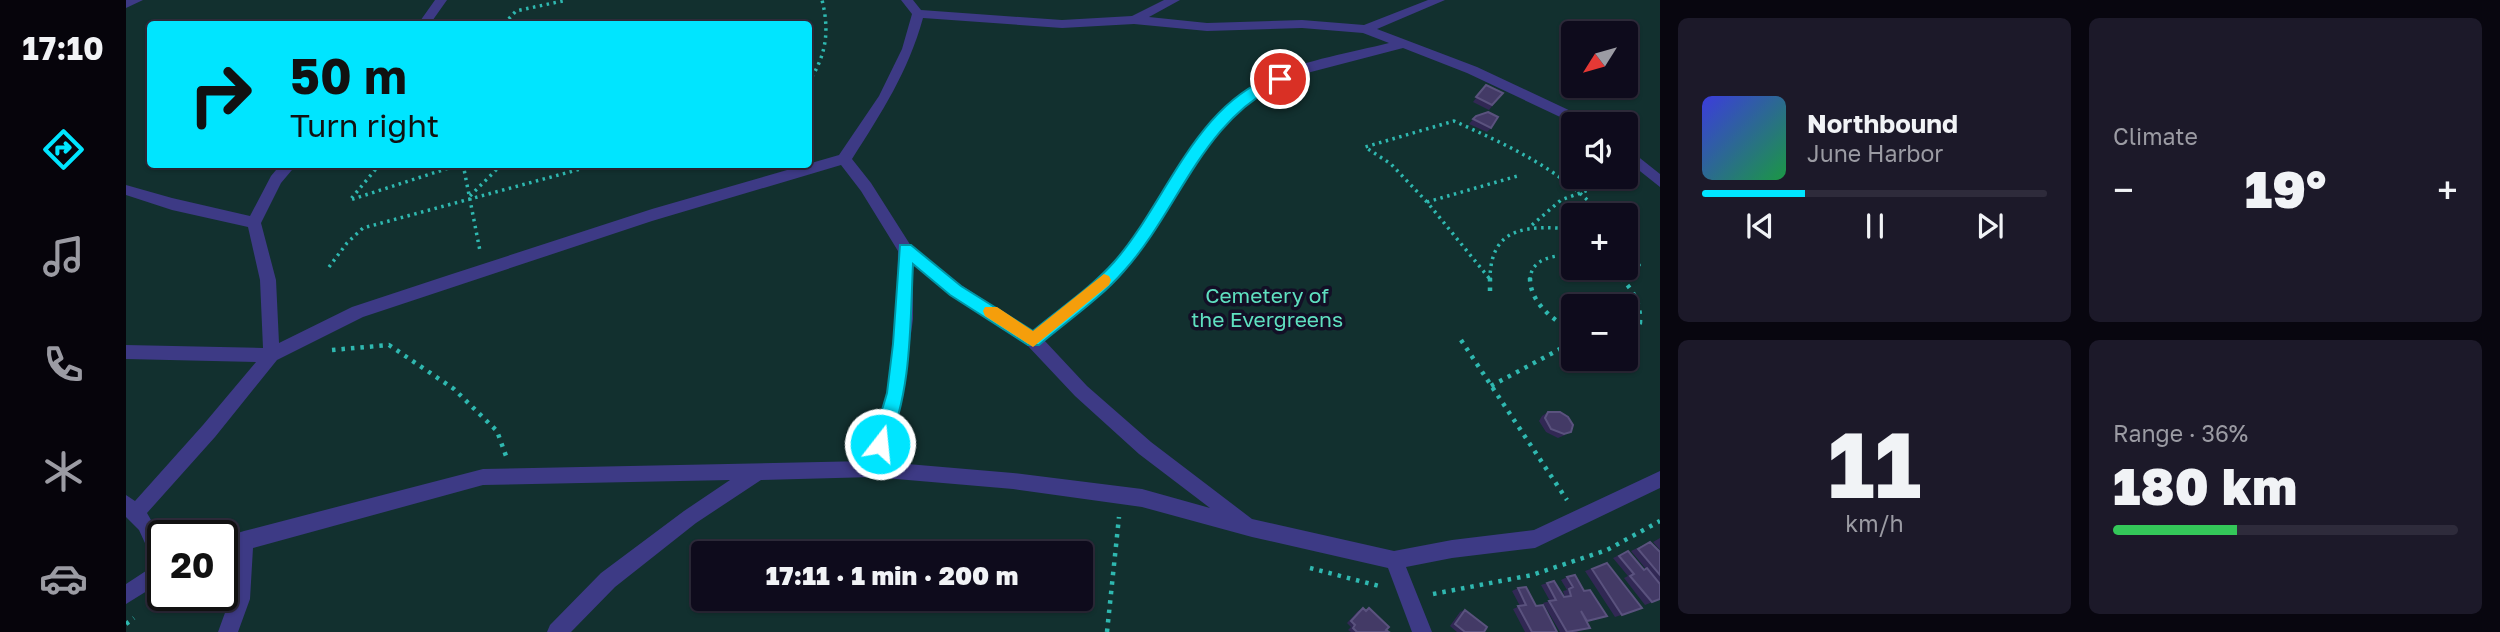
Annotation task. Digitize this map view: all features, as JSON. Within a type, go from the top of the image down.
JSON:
[{"type":"lane","points":[[126,4],[137,0]]},
{"type":"lane","points":[[426,21],[440,0]]},
{"type":"lane","points":[[907,0],[918,15]]},
{"type":"lane","points":[[1134,20],[1174,0]]},
{"type":"lane","points":[[1365,29],[1439,0]]},
{"type":"lane","points":[[918,15],[1062,23],[1134,20],[1207,27],[1302,24],[1365,29],[1472,70],[1561,112]]},
{"type":"lane","points":[[147,528],[131,509],[209,431],[271,355],[358,312],[483,269],[652,215],[844,159],[885,98],[908,50],[918,15]]},
{"type":"lane","points":[[1033,340],[1119,267],[1206,139],[1221,120],[1257,89],[1303,69],[1403,44]]},
{"type":"lane","points":[[844,159],[866,187],[906,250],[956,290],[1033,340],[1081,391],[1145,448],[1252,528]]},
{"type":"lane","points":[[1638,163],[1660,182]]},
{"type":"lane","points":[[271,355],[268,280],[254,223],[276,180],[286,168]]},
{"type":"lane","points":[[126,190],[254,223]]},
{"type":"lane","points":[[873,469],[895,393],[905,319],[906,250]]},
{"type":"lane","points":[[126,352],[271,355]]},
{"type":"lane","points":[[238,542],[483,477],[873,469],[1013,481],[1142,498],[1252,528],[1394,560],[1452,549],[1535,539],[1660,479]]},
{"type":"lane","points":[[557,632],[608,580],[690,517],[759,471]]},
{"type":"lane","points":[[228,632],[240,599],[244,540]]},
{"type":"lane","points":[[1394,560],[1422,632]]},
{"type":"lane","points":[[126,595],[147,581]]},
{"type":"path","points":[[507,21],[516,11],[567,0]]},
{"type":"path","points":[[812,78],[819,69],[828,45],[827,17],[822,0]]},
{"type":"path","points":[[1489,278],[1427,202],[1391,164],[1365,147],[1454,121],[1537,159],[1581,190],[1592,203]]},
{"type":"path","points":[[377,168],[350,200],[387,191],[451,168]]},
{"type":"path","points":[[463,168],[483,269]]},
{"type":"path","points":[[469,197],[498,168]]},
{"type":"path","points":[[329,267],[346,243],[363,228],[583,168]]},
{"type":"path","points":[[1427,202],[1521,174]]},
{"type":"path","points":[[1531,226],[1542,210],[1584,189]]},
{"type":"path","points":[[1490,297],[1489,278],[1495,248],[1507,237],[1531,226],[1561,228]]},
{"type":"path","points":[[1561,255],[1543,257],[1533,265],[1529,276],[1530,289],[1537,303],[1561,324]]},
{"type":"path","points":[[1623,280],[1635,294]]},
{"type":"path","points":[[1638,299],[1642,310],[1638,326]]},
{"type":"path","points":[[1461,340],[1579,518]]},
{"type":"path","points":[[293,344],[337,350],[389,345],[454,389],[497,431],[514,476]]},
{"type":"path","points":[[1491,386],[1561,348]]},
{"type":"path","points":[[1107,632],[1121,495]]},
{"type":"path","points":[[1119,517],[1132,520]]},
{"type":"path","points":[[1408,598],[1532,575],[1607,550],[1660,520]]},
{"type":"path","points":[[1299,565],[1380,586],[1385,593]]},
{"type":"green space","name":"Cemetery of the Evergreens","points":[[126,0],[1660,0],[1660,632],[126,632]]},
{"type":"building","points":[[1486,85],[1503,93],[1492,105],[1476,97]]},
{"type":"building","points":[[1488,112],[1498,117],[1491,128],[1473,119],[1476,116]]},
{"type":"building","points":[[1548,412],[1560,412],[1568,417],[1573,425],[1571,432],[1564,434],[1551,429],[1545,418]]},
{"type":"building","points":[[1650,542],[1660,552],[1660,575],[1638,549]]},
{"type":"building","points":[[1628,551],[1660,584],[1660,599],[1652,602],[1630,576],[1634,574],[1619,556]]},
{"type":"building","points":[[1607,563],[1642,608],[1622,615],[1592,569]]},
{"type":"building","points":[[1575,575],[1584,591],[1590,590],[1607,616],[1587,621],[1581,611],[1590,628],[1567,632],[1549,601],[1556,600],[1547,583],[1554,581],[1564,597],[1571,596],[1569,589],[1573,587],[1567,577]]},
{"type":"building","points":[[1526,587],[1536,606],[1543,605],[1557,632],[1532,632],[1518,606],[1526,605],[1518,588]]},
{"type":"building","points":[[1363,608],[1366,611],[1369,608],[1389,627],[1386,630],[1389,632],[1357,632],[1351,621]]},
{"type":"building","points":[[1465,610],[1487,627],[1484,632],[1465,632],[1455,624]]},
{"type":"slow traffic","points":[[991,311],[1033,340],[1104,280]]},
{"type":"route","points":[[880,444],[895,393],[902,344],[906,250],[956,290],[1033,340],[1119,267],[1184,169],[1221,120],[1257,89],[1280,79]]}]
